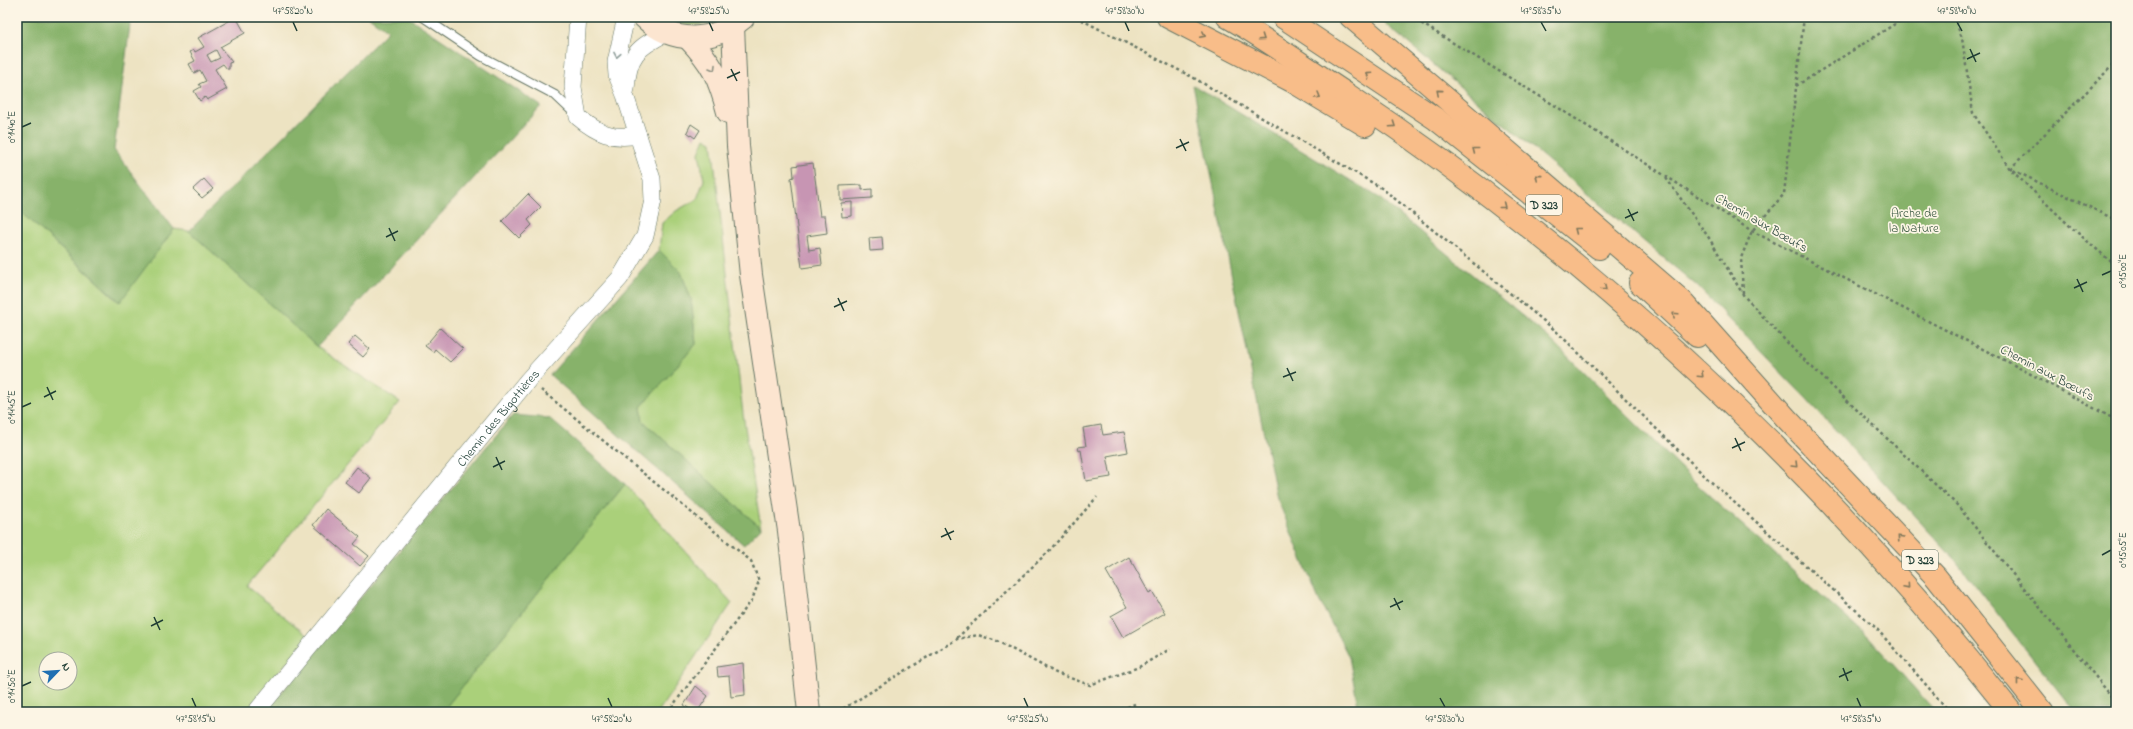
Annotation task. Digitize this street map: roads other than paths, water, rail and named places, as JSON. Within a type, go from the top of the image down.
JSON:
[{"type":"highway","points":[[1168,17],[1292,81],[1345,111],[1416,158],[1442,172],[1473,182]]},
{"type":"highway","name":"D 323","points":[[1228,17],[1412,138],[1473,182],[1614,296],[1748,419],[1872,546],[1930,612],[2011,712]]},
{"type":"highway","name":"D 323","points":[[1283,17],[1436,119],[1618,262],[1786,418],[1936,577],[2043,712]]},
{"type":"highway","points":[[1351,17],[1682,301],[1786,418]]},
{"type":"main road","points":[[644,17],[651,24],[666,33],[688,38],[704,38],[719,33],[739,21]]},
{"type":"main road","points":[[739,21],[738,146],[751,275],[789,531],[809,712]]},
{"type":"main road","points":[[688,38],[704,54],[715,70],[738,146]]},
{"type":"street","points":[[578,17],[573,87],[578,117],[594,130],[613,136],[638,135]]},
{"type":"street","name":"Chemin des Bigottières","points":[[256,712],[528,380],[620,278],[645,236],[653,200],[652,179],[625,95],[617,75],[616,62],[626,17]]},
{"type":"street","points":[[625,95],[627,68],[640,48],[666,33]]},
{"type":"lane","points":[[423,17],[481,56],[555,95],[578,117]]},
{"type":"park label","name":"Arche de la Nature","points":[[1914,220]]}]
